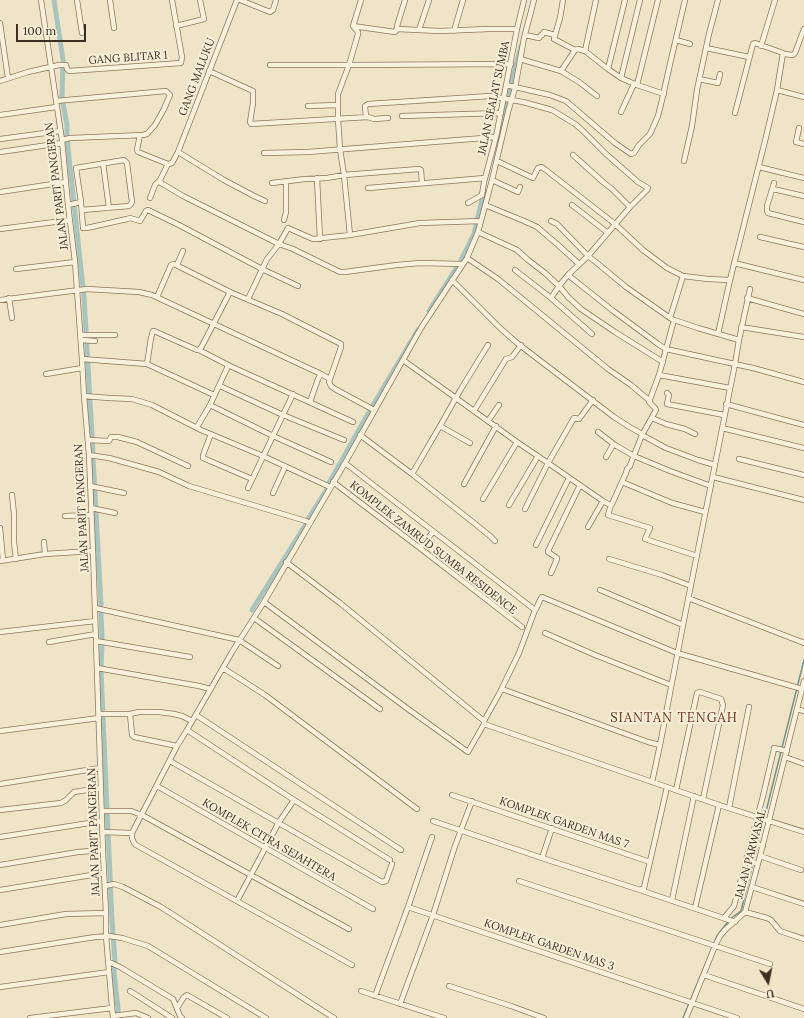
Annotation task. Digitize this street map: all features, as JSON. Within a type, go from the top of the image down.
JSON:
[{"type":"street","name":"JALAN PARIT PANGERAN","points":[[41,0],[62,141],[78,289],[81,335],[87,340],[82,368],[88,397],[88,440],[92,508],[91,516],[95,621],[100,668],[100,768],[102,821],[104,832],[103,850],[106,885],[107,936],[110,963],[109,972],[113,1016]]},
{"type":"street","points":[[76,0],[82,33]]},
{"type":"street","points":[[110,0],[114,28]]},
{"type":"street","name":"GANG BLITAR 1","points":[[50,67],[66,65],[69,71],[182,62],[172,0]]},
{"type":"street","points":[[176,26],[204,19],[200,0]]},
{"type":"street","points":[[238,0],[270,12],[273,10],[276,0]]},
{"type":"street","name":"GANG MALUKU","points":[[168,164],[174,161],[178,152],[238,0]]},
{"type":"street","points":[[353,26],[360,0]]},
{"type":"street","points":[[398,29],[397,26],[405,0]]},
{"type":"street","points":[[419,30],[429,0]]},
{"type":"street","points":[[454,31],[463,0]]},
{"type":"street","name":"JALAN SEALAT SUMBA","points":[[132,833],[177,746],[210,689],[264,602],[421,328],[467,258],[478,232],[485,205],[485,178],[500,113],[508,100],[511,64],[517,28],[524,0]]},
{"type":"street","points":[[468,203],[485,198],[492,180],[501,143],[510,86],[520,59],[534,0]]},
{"type":"street","points":[[563,0],[554,39],[575,50],[578,49],[585,51],[608,70],[621,78],[635,85],[664,94]]},
{"type":"street","points":[[585,51],[596,0]]},
{"type":"street","points":[[608,70],[625,0]]},
{"type":"street","points":[[621,78],[640,0]]},
{"type":"street","points":[[621,112],[635,85],[658,0]]},
{"type":"street","points":[[510,86],[550,95],[566,101],[616,143],[633,154],[650,134],[658,116],[685,0]]},
{"type":"street","points":[[684,161],[692,126],[699,79],[718,0]]},
{"type":"street","points":[[761,46],[776,0]]},
{"type":"street","points":[[0,23],[8,78]]},
{"type":"street","points":[[353,26],[395,32],[398,29],[454,31],[517,28]]},
{"type":"street","points":[[350,235],[340,149],[338,94],[358,34],[353,26]]},
{"type":"street","points":[[735,113],[753,44],[755,43],[783,53],[784,55],[793,55],[797,51],[804,29]]},
{"type":"street","points":[[525,35],[539,38],[544,32],[555,35]]},
{"type":"street","points":[[676,40],[690,44]]},
{"type":"street","points":[[706,48],[749,57]]},
{"type":"street","points":[[561,71],[575,50]]},
{"type":"street","points":[[718,334],[734,263],[759,167],[784,55]]},
{"type":"street","points":[[520,59],[561,71],[579,82],[597,96]]},
{"type":"street","points":[[270,65],[511,64]]},
{"type":"street","points":[[0,81],[50,67]]},
{"type":"street","points":[[209,72],[253,91],[251,124],[366,117],[375,120],[388,118]]},
{"type":"street","points":[[699,79],[718,83],[720,74]]},
{"type":"street","points":[[777,90],[804,97]]},
{"type":"street","points":[[0,152],[62,141],[70,138],[147,134],[155,125],[167,103],[170,94],[166,91],[57,101]]},
{"type":"street","points":[[366,117],[365,106],[368,104],[490,96],[528,103],[552,110],[575,124],[638,182],[648,188],[588,256],[568,275],[551,298]]},
{"type":"street","points":[[308,106],[338,105]]},
{"type":"street","points":[[0,115],[56,108]]},
{"type":"street","points":[[402,116],[500,113]]},
{"type":"street","points":[[799,128],[796,142],[804,144]]},
{"type":"street","points":[[0,139],[60,131]]},
{"type":"street","points":[[140,135],[137,150],[138,152],[168,164],[160,180],[155,185],[150,198]]},
{"type":"street","points":[[264,153],[495,139],[501,143]]},
{"type":"street","points":[[178,152],[224,180],[265,201]]},
{"type":"street","points":[[573,155],[612,189],[630,208]]},
{"type":"street","points":[[82,210],[129,206],[131,204],[132,202],[126,162],[124,160],[77,167],[76,169],[82,210],[82,227],[85,228],[128,219],[140,221],[148,210],[298,286]]},
{"type":"street","points":[[497,161],[533,178],[538,168],[542,167],[616,224],[643,250],[676,273],[683,276],[730,280]]},
{"type":"street","points":[[103,163],[109,208]]},
{"type":"street","points":[[759,167],[804,178]]},
{"type":"street","points":[[272,182],[419,169],[421,170],[422,183]]},
{"type":"street","points":[[317,178],[320,239]]},
{"type":"street","points":[[368,188],[485,178]]},
{"type":"street","points":[[160,180],[161,183],[175,192],[279,244],[293,249],[340,272],[420,263],[463,264]]},
{"type":"street","points":[[492,180],[518,192],[520,187]]},
{"type":"street","points":[[284,220],[286,212],[286,181]]},
{"type":"street","points":[[0,192],[66,182]]},
{"type":"street","points":[[774,183],[767,206],[768,213],[804,222]]},
{"type":"street","points":[[773,189],[804,196]]},
{"type":"street","points":[[69,205],[80,203]]},
{"type":"street","points":[[485,205],[524,220],[537,227],[579,264]]},
{"type":"street","points":[[572,205],[608,233]]},
{"type":"street","points":[[0,229],[70,220]]},
{"type":"street","points":[[248,299],[269,256],[279,244],[288,228],[310,239],[320,239],[420,223],[481,221]]},
{"type":"street","points":[[551,221],[561,228],[588,256],[626,287],[672,319],[739,340]]},
{"type":"street","points":[[478,232],[517,250],[559,286],[569,298],[581,308],[615,332],[663,362]]},
{"type":"street","points":[[760,237],[804,247]]},
{"type":"street","points":[[176,265],[183,251]]},
{"type":"street","points":[[467,258],[498,279],[650,401],[649,404],[656,409],[642,434],[630,466],[627,469],[608,515],[650,528],[645,539],[697,556]]},
{"type":"street","points":[[16,269],[75,262]]},
{"type":"street","points":[[734,263],[804,280]]},
{"type":"street","points":[[157,297],[171,265],[174,264],[230,292],[282,314],[341,344],[329,382],[335,389],[374,410]]},
{"type":"street","points":[[515,270],[551,298],[592,334]]},
{"type":"street","points":[[568,275],[612,310],[666,349],[735,364],[804,382]]},
{"type":"street","points":[[650,401],[663,362],[683,276]]},
{"type":"street","points":[[452,280],[500,328],[622,422],[666,448],[715,465]]},
{"type":"street","points":[[0,300],[78,289],[139,292],[157,297],[330,379]]},
{"type":"street","points":[[652,782],[741,328],[750,289]]},
{"type":"street","points":[[199,350],[230,292]]},
{"type":"street","points":[[9,298],[12,318]]},
{"type":"street","points":[[748,298],[804,314]]},
{"type":"street","points":[[741,328],[803,337],[804,331]]},
{"type":"street","points":[[147,364],[154,331],[199,350],[230,366],[353,422]]},
{"type":"street","points":[[81,335],[115,335]]},
{"type":"street","points":[[412,474],[488,345]]},
{"type":"street","points":[[474,411],[506,359],[512,357],[521,345]]},
{"type":"street","points":[[84,359],[147,364],[214,395]]},
{"type":"street","points":[[403,360],[517,442],[611,505]]},
{"type":"street","points":[[197,427],[220,386],[228,366],[230,366]]},
{"type":"street","points":[[46,374],[82,368]]},
{"type":"street","points":[[310,402],[321,374]]},
{"type":"street","points":[[659,375],[730,388]]},
{"type":"street","points":[[220,386],[283,415],[344,440]]},
{"type":"street","points":[[667,393],[667,404],[724,415]]},
{"type":"street","points":[[248,488],[293,394]]},
{"type":"street","points":[[88,397],[132,399],[152,405],[211,434],[263,456],[330,488]]},
{"type":"street","points":[[525,509],[548,463],[574,418],[579,419],[593,400]]},
{"type":"street","points":[[726,404],[804,425]]},
{"type":"street","points":[[210,405],[331,462]]},
{"type":"street","points":[[488,421],[498,405]]},
{"type":"street","points":[[652,418],[696,434]]},
{"type":"street","points":[[440,426],[470,443]]},
{"type":"street","points":[[464,484],[496,426]]},
{"type":"street","points":[[722,428],[804,448]]},
{"type":"street","points":[[598,432],[634,456],[711,486]]},
{"type":"street","points":[[211,434],[203,454],[203,458],[252,479]]},
{"type":"street","points":[[360,436],[412,474],[495,541]]},
{"type":"street","points":[[88,440],[109,441],[111,437],[118,437],[137,442],[188,466]]},
{"type":"street","points":[[483,499],[517,442]]},
{"type":"street","points":[[606,457],[613,445],[616,445]]},
{"type":"street","points":[[89,455],[109,458],[159,472],[189,486],[306,520],[310,523]]},
{"type":"street","points":[[508,505],[538,456]]},
{"type":"street","points":[[739,459],[804,475]]},
{"type":"street","points":[[345,463],[534,610]]},
{"type":"street","points":[[273,493],[285,467]]},
{"type":"street","points":[[712,477],[804,500]]},
{"type":"street","points":[[536,545],[569,478]]},
{"type":"street","name":"KOMPLEK ZAMRUD SUMBA RESIDENCE","points":[[333,482],[522,627]]},
{"type":"street","points":[[622,482],[672,503],[706,512]]},
{"type":"street","points":[[551,572],[557,558],[548,551],[580,485]]},
{"type":"street","points":[[90,486],[124,493]]},
{"type":"street","points":[[12,495],[16,559]]},
{"type":"street","points":[[588,527],[603,501]]},
{"type":"street","points":[[92,508],[115,513]]},
{"type":"street","points":[[65,516],[91,516]]},
{"type":"street","points":[[0,528],[1,561],[45,554],[93,551]]},
{"type":"street","points":[[420,548],[433,532]]},
{"type":"street","points":[[44,542],[45,554]]},
{"type":"street","points":[[609,559],[662,575],[691,586]]},
{"type":"street","points":[[286,562],[346,608],[484,723],[719,805],[804,832]]},
{"type":"street","points":[[600,590],[683,624]]},
{"type":"street","points":[[264,602],[468,752],[519,653],[534,610],[536,609],[541,598],[677,653],[801,688]]},
{"type":"street","points":[[688,598],[804,643]]},
{"type":"street","points":[[95,608],[240,640],[278,666]]},
{"type":"street","points":[[254,618],[380,709]]},
{"type":"street","points":[[0,632],[95,621]]},
{"type":"street","points":[[545,633],[595,655],[671,684]]},
{"type":"street","points":[[49,642],[96,634]]},
{"type":"street","points":[[96,641],[190,657]]},
{"type":"street","points":[[100,668],[210,689]]},
{"type":"street","points":[[224,668],[265,695],[417,809]]},
{"type":"street","name":"JALAN PARWASAL","points":[[686,1018],[714,946],[723,933],[745,912],[752,887],[752,862],[760,856],[757,844],[763,819],[785,757],[784,750],[804,681]]},
{"type":"street","points":[[501,690],[660,745]]},
{"type":"street","points":[[676,790],[697,693],[700,692],[721,699],[723,705],[703,799]]},
{"type":"street","points":[[729,808],[749,707]]},
{"type":"street","points":[[797,709],[804,711]]},
{"type":"street","points":[[0,731],[101,715],[130,714],[139,712],[174,714],[192,721]]},
{"type":"street","points":[[130,714],[132,735],[134,737],[177,746]]},
{"type":"street","points":[[196,715],[401,850]]},
{"type":"street","points":[[170,761],[382,882],[386,881],[391,862],[187,730]]},
{"type":"street","points":[[724,918],[734,906],[752,862],[763,819],[773,750],[774,748],[784,750]]},
{"type":"street","points":[[785,757],[804,764]]},
{"type":"street","points":[[0,784],[100,768]]},
{"type":"street","name":"KOMPLEK CITRA SEJAHTERA","points":[[157,786],[373,909]]},
{"type":"street","points":[[640,890],[644,888],[667,787]]},
{"type":"street","points":[[0,810],[61,803],[74,792],[101,788]]},
{"type":"street","name":"KOMPLEK GARDEN MAS 7","points":[[452,795],[650,862]]},
{"type":"street","points":[[672,900],[694,796]]},
{"type":"street","points":[[237,901],[279,822],[294,800]]},
{"type":"street","points":[[400,1004],[433,915],[472,801]]},
{"type":"street","points":[[695,908],[719,805]]},
{"type":"street","points":[[102,811],[131,811],[142,815],[349,929]]},
{"type":"street","points":[[0,837],[102,821]]},
{"type":"street","points":[[433,821],[735,922]]},
{"type":"street","points":[[542,858],[552,828]]},
{"type":"street","points":[[104,832],[132,833],[132,838],[136,845],[352,965]]},
{"type":"street","points":[[375,996],[432,837]]},
{"type":"street","points":[[0,865],[78,852],[103,850]]},
{"type":"street","points":[[760,856],[801,870]]},
{"type":"street","points":[[0,890],[104,873]]},
{"type":"street","points":[[519,881],[770,964]]},
{"type":"street","points":[[106,885],[114,884],[123,887],[161,907],[334,1018]]},
{"type":"street","points":[[752,887],[804,904]]},
{"type":"street","name":"KOMPLEK GARDEN MAS 3","points":[[408,907],[737,1018]]},
{"type":"street","points":[[745,912],[767,918],[771,920],[780,931],[804,939]]},
{"type":"street","points":[[0,925],[66,914],[106,913]]},
{"type":"street","points":[[0,952],[107,936],[116,937],[148,946],[266,1018]]},
{"type":"street","points":[[110,963],[120,967],[173,999],[182,1018]]},
{"type":"street","points":[[0,987],[109,972]]},
{"type":"street","points":[[704,975],[804,1009]]},
{"type":"street","points":[[449,986],[544,1018]]},
{"type":"street","points":[[130,991],[172,1018]]},
{"type":"street","points":[[361,991],[444,1018]]},
{"type":"street","points":[[177,1008],[187,995],[226,1018]]},
{"type":"street","points":[[30,1018],[112,1008]]},
{"type":"street","points":[[113,1016],[136,1013],[148,1018]]},
{"type":"waterway","points":[[54,0],[63,60],[62,98],[67,125],[67,139],[84,297],[93,453]]},
{"type":"waterway","points":[[499,131],[521,46]]},
{"type":"waterway","points":[[461,260],[474,234],[484,191]]},
{"type":"waterway","points":[[429,311],[457,267]]},
{"type":"waterway","points":[[373,405],[418,330]]},
{"type":"waterway","points":[[329,483],[369,412]]},
{"type":"waterway","points":[[93,458],[101,605]]},
{"type":"waterway","points":[[308,519],[327,489]]},
{"type":"waterway","points":[[252,610],[306,524]]},
{"type":"waterway","points":[[101,612],[102,639]]},
{"type":"waterway","points":[[102,644],[101,670],[115,962],[114,972],[119,1018]]},
{"type":"waterway","points":[[683,1018],[717,936],[730,919],[741,911],[804,660]]},
{"type":"district","name":"SIANTAN TENGAH","points":[[674,718]]}]
